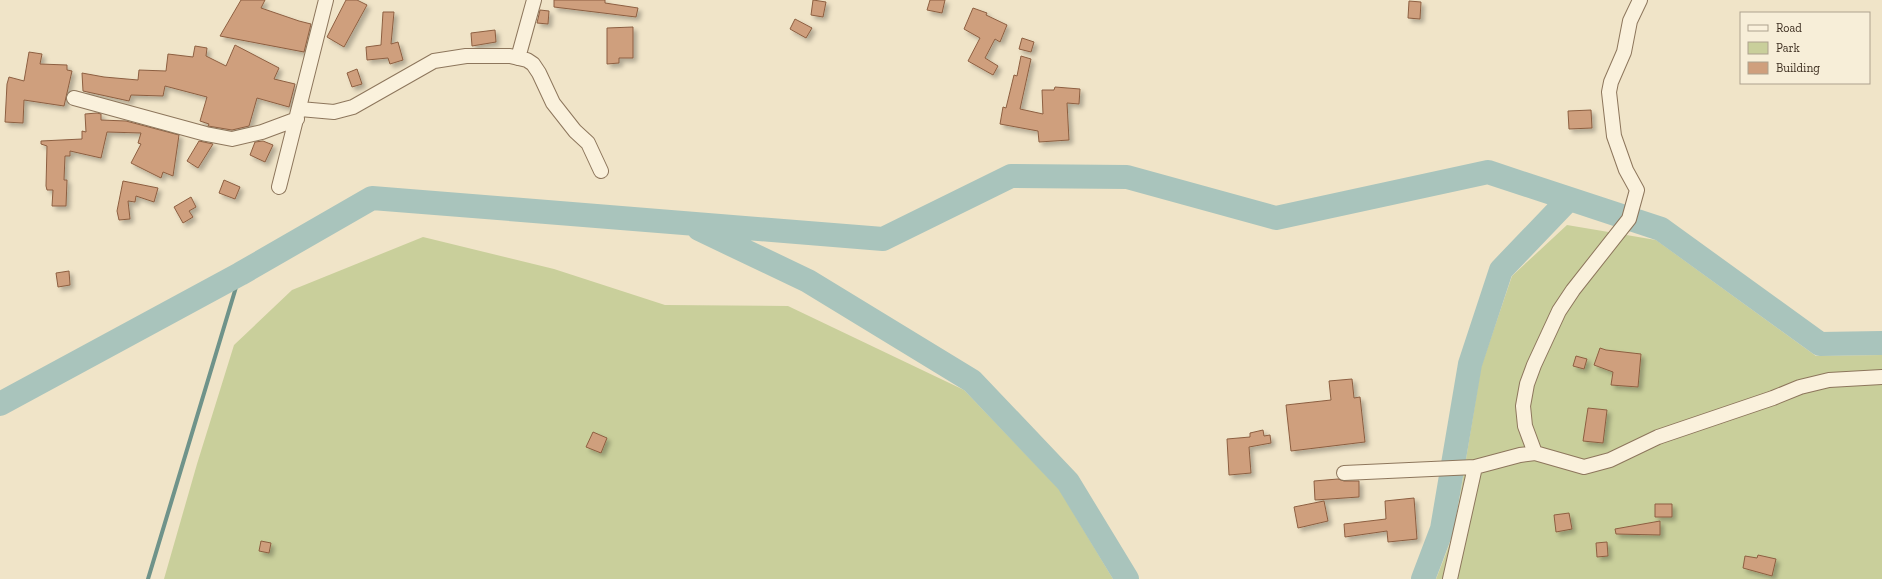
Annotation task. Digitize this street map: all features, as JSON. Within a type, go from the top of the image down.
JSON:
[{"type":"street","points":[[280,187],[326,0]]},
{"type":"street","points":[[518,58],[534,0]]},
{"type":"street","points":[[1534,453],[1525,426],[1523,406],[1527,384],[1534,365],[1559,311],[1573,290],[1629,219],[1636,190],[1626,170],[1614,136],[1609,92],[1611,82],[1624,52],[1630,21],[1640,0]]},
{"type":"street","points":[[74,98],[206,134],[232,139],[262,132],[299,114],[334,112],[353,107],[434,61],[466,56],[510,56],[533,64],[539,73],[553,103],[575,131],[588,143],[601,171]]},
{"type":"street","points":[[1344,473],[1475,467],[1520,455],[1534,453],[1584,467],[1599,464],[1658,437],[1774,398],[1800,387],[1829,380],[1882,377]]},
{"type":"street","points":[[1450,579],[1475,467]]},
{"type":"green space","points":[[1567,225],[1656,240],[1816,356],[1882,355],[1882,579],[1436,579],[1454,533],[1481,367],[1512,276]]},
{"type":"green space","points":[[423,237],[554,269],[665,305],[788,306],[964,390],[1059,489],[1113,579],[164,579],[197,464],[234,345],[292,290]]},
{"type":"building","points":[[241,0],[265,0],[261,8],[311,24],[304,52],[220,36]]},
{"type":"building","points":[[346,0],[357,0],[367,5],[344,47],[327,37]]},
{"type":"building","points":[[554,0],[605,0],[605,3],[638,8],[636,17],[554,7]]},
{"type":"building","points":[[813,0],[826,2],[823,17],[811,15]]},
{"type":"building","points":[[930,0],[945,0],[942,13],[927,10]]},
{"type":"building","points":[[1409,1],[1421,2],[1420,19],[1408,18]]},
{"type":"building","points":[[973,8],[987,13],[986,15],[1007,25],[1000,42],[995,39],[985,58],[998,66],[993,75],[968,61],[980,38],[964,29]]},
{"type":"building","points":[[540,10],[549,11],[548,24],[537,23]]},
{"type":"building","points":[[383,12],[394,12],[391,44],[398,42],[403,60],[390,64],[388,58],[367,60],[366,47],[381,45]]},
{"type":"building","points":[[795,19],[812,28],[806,38],[790,29]]},
{"type":"building","points":[[633,27],[633,58],[619,58],[619,63],[607,64],[607,28]]},
{"type":"building","points":[[495,30],[496,42],[472,46],[471,33]]},
{"type":"building","points":[[1022,38],[1034,42],[1031,52],[1019,49]]},
{"type":"building","points":[[235,45],[279,68],[274,79],[295,84],[289,107],[257,98],[249,126],[232,130],[208,126],[209,124],[200,121],[207,97],[165,86],[163,96],[131,95],[129,101],[83,91],[82,73],[104,77],[138,80],[139,70],[166,71],[168,54],[193,57],[195,46],[207,48],[206,56],[226,66]]},
{"type":"building","points":[[29,52],[42,54],[40,64],[67,65],[67,70],[72,71],[64,106],[24,100],[23,123],[5,122],[7,84],[9,77],[24,81]]},
{"type":"building","points":[[1021,56],[1031,59],[1020,109],[1043,114],[1042,90],[1054,90],[1055,87],[1080,89],[1079,104],[1067,103],[1069,140],[1039,142],[1038,131],[1000,124],[1003,107],[1006,108],[1014,75],[1017,76]]},
{"type":"building","points":[[357,69],[362,84],[352,87],[347,73]]},
{"type":"building","points":[[1591,110],[1592,128],[1569,129],[1568,111]]},
{"type":"building","points":[[85,114],[101,114],[101,120],[126,121],[179,135],[173,176],[163,172],[161,178],[131,163],[141,144],[138,143],[141,133],[107,132],[101,158],[70,151],[70,156],[65,156],[64,180],[67,180],[66,206],[52,206],[53,190],[47,190],[46,186],[47,146],[41,144],[41,141],[82,139],[82,131],[86,132]]},
{"type":"building","points":[[199,141],[213,144],[198,168],[187,161]]},
{"type":"building","points":[[263,141],[273,145],[265,162],[250,155],[255,142]]},
{"type":"building","points":[[224,180],[240,187],[235,199],[219,193]]},
{"type":"building","points":[[123,181],[158,188],[154,202],[136,196],[135,202],[128,201],[130,219],[119,220],[117,211]]},
{"type":"building","points":[[191,197],[196,207],[189,211],[193,217],[183,223],[174,207]]},
{"type":"building","points":[[69,271],[70,285],[58,287],[56,273]]},
{"type":"building","points":[[1600,348],[1641,354],[1638,387],[1611,385],[1613,372],[1594,365]]},
{"type":"building","points":[[1576,356],[1587,359],[1584,369],[1573,366]]},
{"type":"building","points":[[1352,379],[1354,398],[1360,397],[1365,442],[1291,451],[1286,405],[1331,400],[1329,381]]},
{"type":"building","points":[[1588,408],[1607,410],[1603,443],[1583,441]]},
{"type":"building","points":[[1263,430],[1264,436],[1270,435],[1271,443],[1249,447],[1251,473],[1229,475],[1227,439],[1250,437],[1250,433]]},
{"type":"building","points":[[593,432],[607,438],[601,453],[586,447]]},
{"type":"building","points":[[1338,479],[1344,481],[1359,481],[1359,497],[1315,500],[1314,481]]},
{"type":"building","points":[[1414,498],[1417,539],[1388,542],[1387,531],[1345,537],[1344,524],[1386,519],[1385,501]]},
{"type":"building","points":[[1324,501],[1328,521],[1298,528],[1294,507]]},
{"type":"building","points":[[1655,504],[1672,504],[1672,517],[1655,517]]},
{"type":"building","points":[[1569,513],[1572,529],[1556,532],[1554,515]]},
{"type":"building","points":[[1660,521],[1660,535],[1616,534],[1615,529]]},
{"type":"building","points":[[261,541],[271,543],[269,553],[259,551]]},
{"type":"building","points":[[1607,542],[1608,556],[1597,557],[1596,543]]},
{"type":"building","points":[[1758,555],[1776,559],[1772,576],[1743,568],[1745,556],[1757,558]]},
{"type":"waterway","points":[[0,404],[240,274],[372,198],[883,239],[1011,176],[1127,177],[1276,218],[1488,172],[1661,229],[1820,344],[1882,343]]},
{"type":"waterway","points":[[1423,579],[1442,529],[1470,364],[1501,270],[1569,199]]},
{"type":"waterway","points":[[699,229],[808,281],[972,381],[1068,482],[1127,579]]},
{"type":"waterway","points":[[148,579],[240,274]]}]
